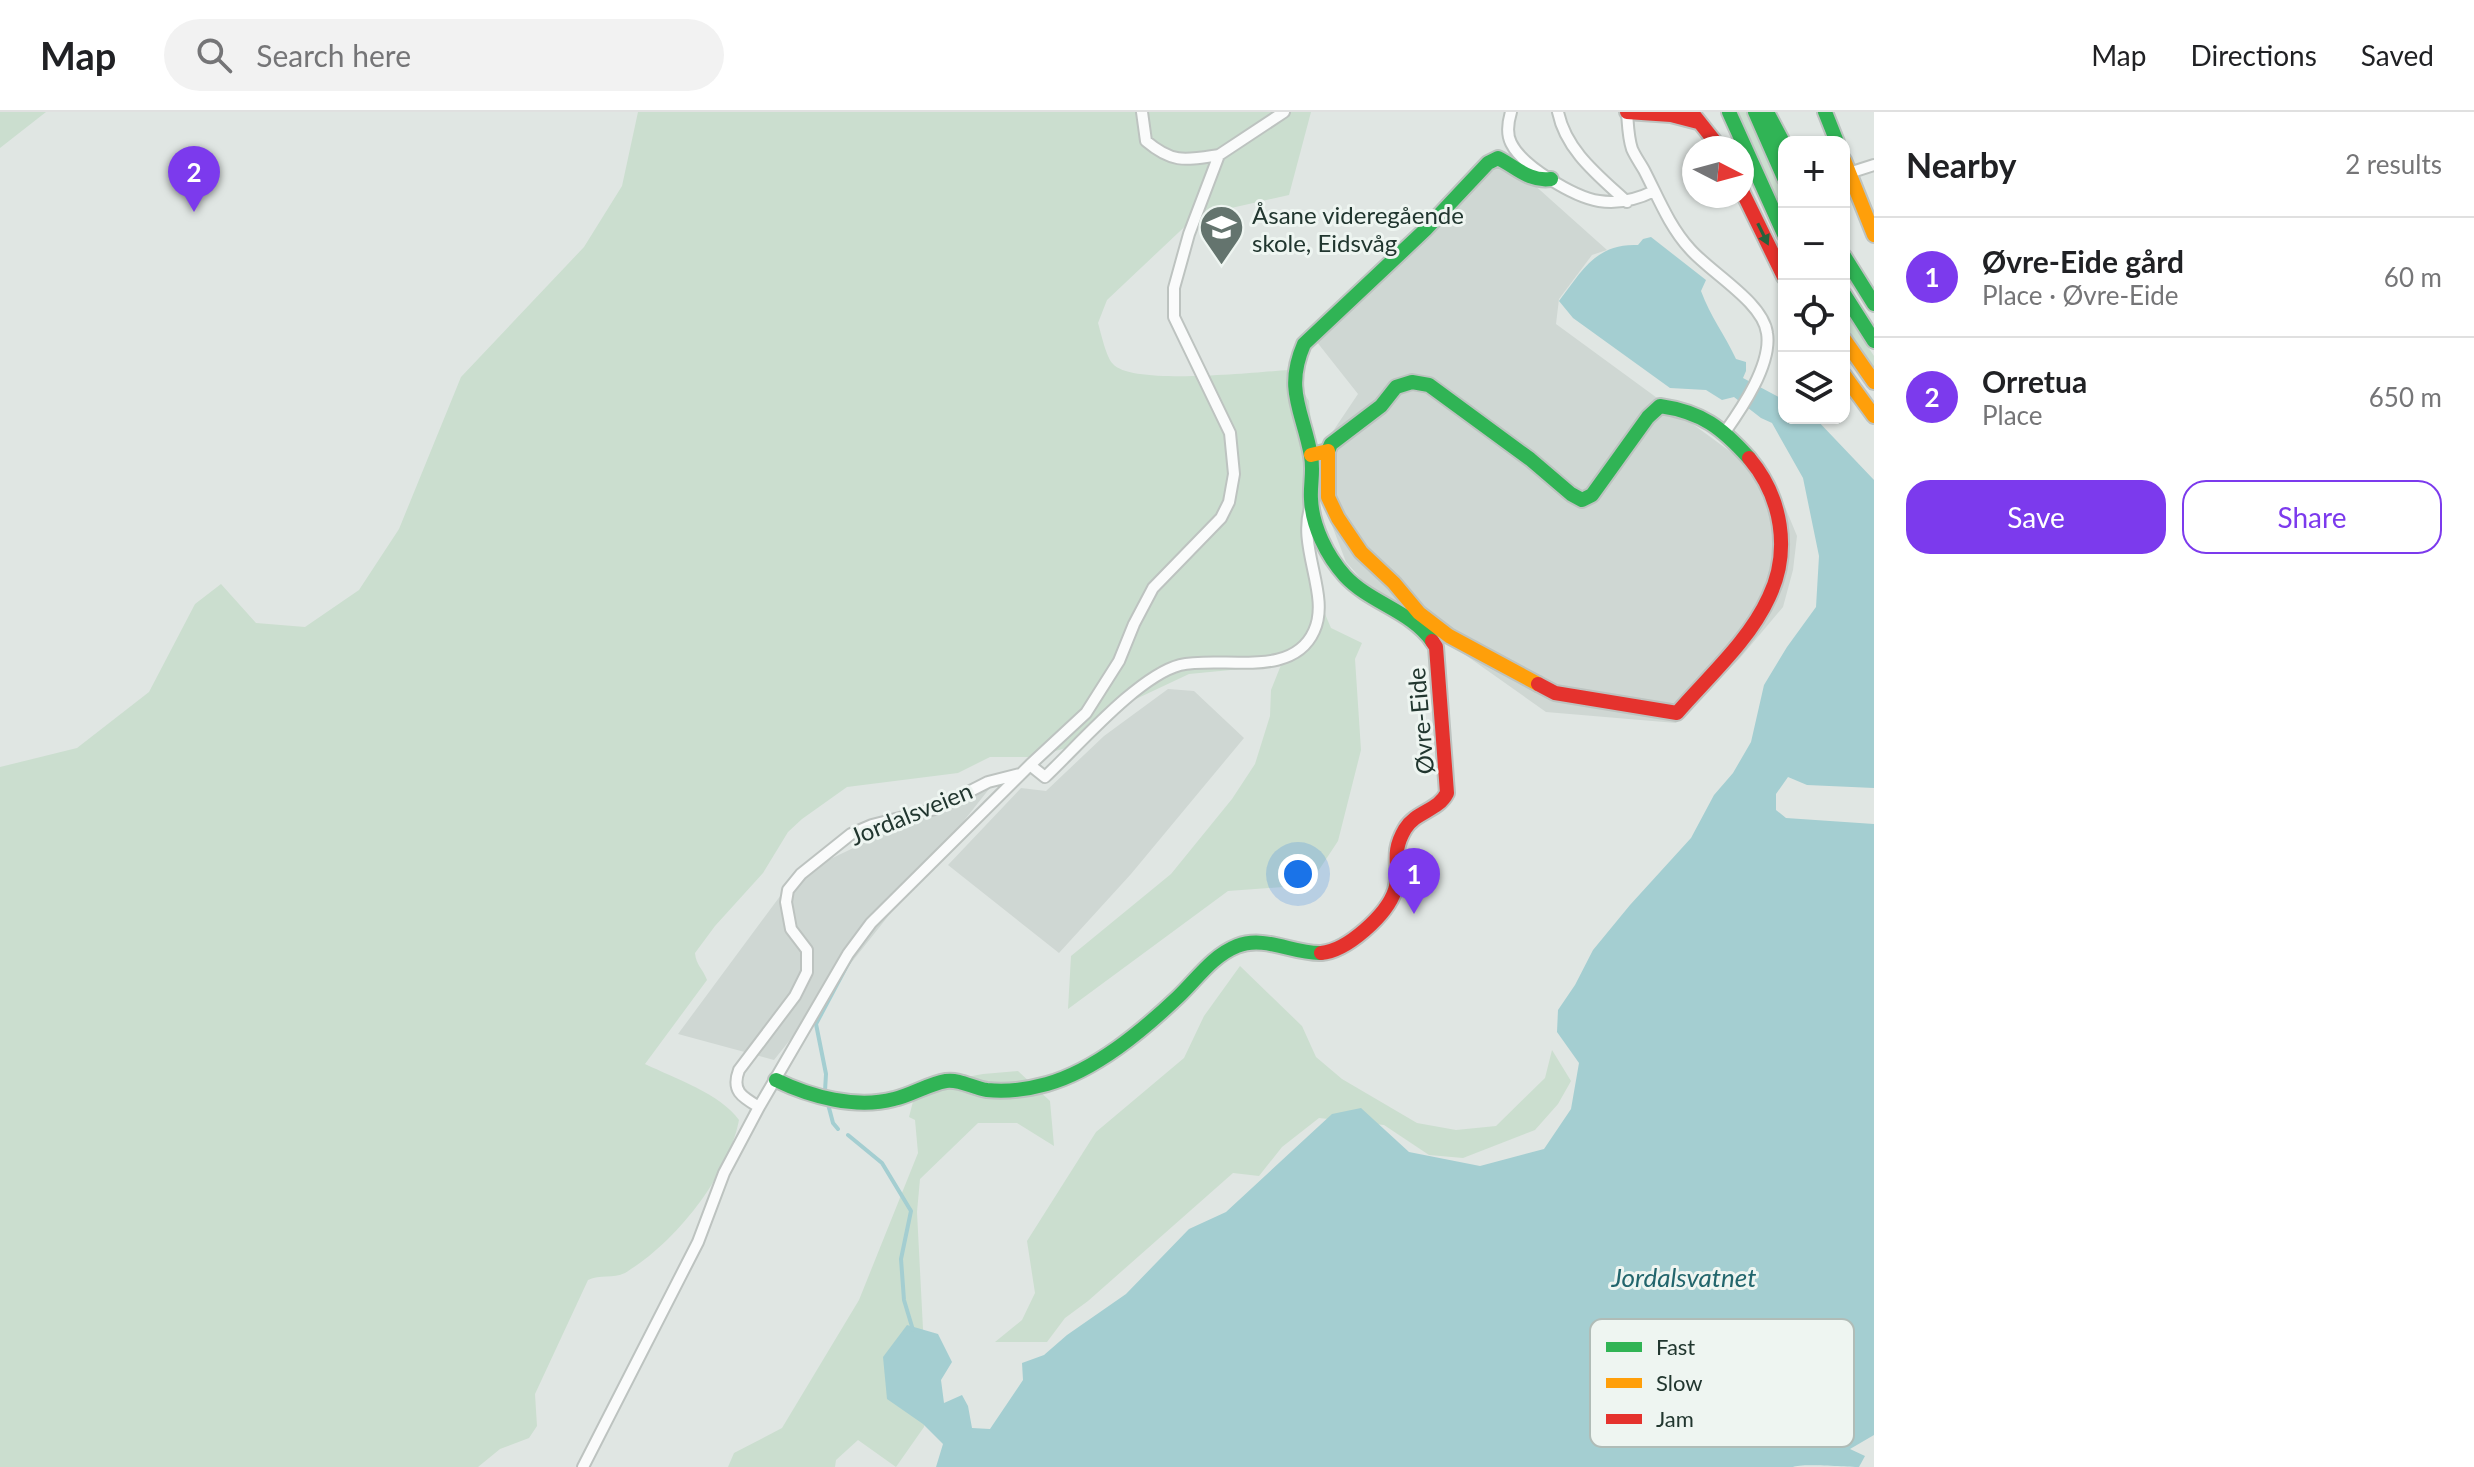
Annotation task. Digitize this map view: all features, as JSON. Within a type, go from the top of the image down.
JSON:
[{"type":"main road","points":[[1619,112],[1695,117],[1710,136]]},
{"type":"main road","points":[[1729,112],[1778,221]]},
{"type":"main road","points":[[1755,112],[1778,164]]},
{"type":"main road","points":[[1767,112],[1780,136]]},
{"type":"main road","points":[[1825,112],[1835,136]]},
{"type":"main road","name":"Øvre-Eide","points":[[776,1080],[813,1094],[874,1102],[893,1099],[949,1080],[992,1091],[1060,1081],[1077,1073],[1144,1026],[1180,996],[1213,959],[1230,949],[1267,942],[1316,953],[1333,951],[1350,942],[1381,914],[1395,891],[1394,854],[1405,830],[1416,815],[1445,799],[1446,756],[1436,647],[1432,639],[1347,578],[1323,542],[1311,503],[1311,455],[1297,406],[1293,376],[1295,360],[1304,344],[1425,230],[1488,163],[1498,158],[1529,178],[1540,182],[1551,179]]},
{"type":"main road","points":[[1850,175],[1874,235]]},
{"type":"main road","points":[[1750,208],[1778,265]]},
{"type":"main road","points":[[1850,266],[1874,304]]},
{"type":"main road","points":[[1850,303],[1874,341]]},
{"type":"main road","points":[[1850,348],[1874,382]]},
{"type":"main road","points":[[1412,382],[1429,385],[1582,500],[1592,495],[1648,417],[1660,406],[1678,408],[1710,420],[1725,432],[1759,468],[1772,492],[1782,525],[1780,561],[1770,597],[1738,643],[1677,713],[1555,693],[1449,636],[1419,613],[1394,583],[1361,552],[1328,497],[1328,451],[1331,444],[1381,406],[1396,387],[1412,382]]},
{"type":"main road","points":[[1850,383],[1874,416]]},
{"type":"main road","points":[[1311,455],[1328,451]]},
{"type":"street","points":[[1142,112],[1146,141],[1161,154],[1187,160],[1219,155],[1284,112]]},
{"type":"street","points":[[1511,112],[1508,124],[1512,145],[1519,155],[1551,179],[1597,201],[1627,202],[1654,191]]},
{"type":"street","points":[[1558,112],[1581,159],[1627,202]]},
{"type":"street","points":[[1628,112],[1633,150],[1676,231],[1691,251],[1743,297],[1765,323],[1768,350],[1739,411],[1725,432]]},
{"type":"street","name":"Jordalsveien","points":[[583,1467],[698,1242],[724,1173],[848,954],[871,923],[1086,713],[1119,661],[1153,588],[1221,518],[1229,502],[1234,474],[1230,433],[1174,317],[1174,288],[1189,234],[1219,155]]},
{"type":"street","points":[[1850,167],[1874,165]]},
{"type":"street","name":"Øvre-Eide","points":[[1030,765],[1045,777],[1126,699],[1166,670],[1208,661],[1257,662],[1283,657],[1300,649],[1313,634],[1318,618],[1306,529],[1311,503]]},
{"type":"street","name":"Jordalsveien","points":[[759,1107],[737,1089],[736,1078],[795,996],[807,972],[807,950],[788,921],[786,896],[793,883],[851,834],[872,825],[935,809],[988,782],[1021,774]]},
{"type":"shaded area","points":[[1504,158],[1607,250],[1592,255],[1559,299],[1556,324],[1776,485],[1797,536],[1793,570],[1783,607],[1740,658],[1676,723],[1546,712],[1447,642],[1380,600],[1346,562],[1320,494],[1323,446],[1358,394],[1309,332]]},
{"type":"shaded area","points":[[1168,689],[1194,691],[1244,738],[1131,874],[1059,953],[948,865],[1021,788],[1046,791],[1104,736]]},
{"type":"shaded area","points":[[997,779],[774,1060],[678,1034],[795,876]]},
{"type":"green space","points":[[0,112],[46,112],[0,148]]},
{"type":"green space","points":[[638,112],[1311,112],[1289,195],[1196,216],[1107,300],[1098,323],[1110,361],[1125,371],[1196,376],[1289,370],[1309,401],[1315,464],[1311,560],[1319,600],[1331,628],[1362,643],[1355,659],[1361,750],[1338,841],[1309,885],[1228,891],[1068,1009],[1071,956],[1171,874],[1232,799],[1255,764],[1270,716],[1271,690],[1281,665],[1189,674],[1121,706],[1081,744],[1033,757],[990,757],[958,773],[847,787],[788,832],[763,873],[695,953],[707,980],[645,1064],[721,1102],[739,1120],[733,1142],[711,1186],[662,1245],[625,1273],[588,1280],[535,1394],[537,1426],[529,1438],[500,1449],[478,1467],[0,1467],[0,767],[77,748],[149,692],[195,604],[221,584],[256,623],[305,627],[359,590],[399,529],[461,377],[584,247],[622,186]]},
{"type":"green space","points":[[1738,112],[1746,112],[1778,184],[1778,202],[1754,148],[1754,136],[1749,136]]},
{"type":"green space","points":[[1850,319],[1874,356],[1874,370],[1850,332]]},
{"type":"green space","points":[[1240,966],[1302,1026],[1316,1057],[1342,1079],[1417,1123],[1456,1130],[1496,1126],[1545,1078],[1552,1050],[1571,1081],[1558,1104],[1535,1130],[1463,1158],[1429,1155],[1384,1125],[1319,1118],[1282,1147],[1259,1176],[1233,1173],[1065,1318],[1047,1342],[995,1342],[1022,1320],[1035,1293],[1027,1241],[1096,1132],[1184,1058],[1204,1016]]},
{"type":"green space","points":[[1018,1071],[1050,1101],[1054,1146],[1017,1123],[978,1123],[920,1179],[917,1212],[923,1329],[930,1374],[924,1427],[896,1467],[858,1440],[836,1460],[835,1467],[728,1467],[734,1453],[782,1428],[859,1300],[918,1153],[915,1120],[909,1117],[917,1086]]},
{"type":"water","name":"Jordalsvatnet","points":[[1651,237],[1706,280],[1701,291],[1736,359],[1746,362],[1743,378],[1778,397],[1778,424],[1821,424],[1874,480],[1874,788],[1807,785],[1788,777],[1776,794],[1776,810],[1786,818],[1874,824],[1874,1435],[1854,1447],[1854,1319],[1590,1319],[1590,1447],[1853,1447],[1850,1449],[1865,1456],[1859,1467],[936,1467],[943,1444],[923,1424],[887,1399],[883,1357],[907,1325],[938,1334],[952,1362],[941,1380],[944,1403],[962,1395],[968,1406],[972,1428],[990,1429],[1023,1380],[1022,1363],[1044,1355],[1126,1294],[1189,1229],[1226,1212],[1332,1114],[1361,1108],[1409,1152],[1480,1166],[1544,1149],[1571,1109],[1579,1063],[1557,1032],[1558,1010],[1593,950],[1691,838],[1714,795],[1733,773],[1751,742],[1764,685],[1816,607],[1819,556],[1803,478],[1772,423],[1734,397],[1722,400],[1706,390],[1670,388],[1573,318],[1559,301],[1591,261],[1611,249],[1638,245],[1643,239]]},
{"type":"waterway","points":[[825,1091],[826,1074],[816,1024],[851,958]]},
{"type":"waterway","points":[[828,1104],[833,1123],[838,1129]]},
{"type":"waterway","points":[[848,1135],[882,1163],[911,1211],[901,1259],[904,1300],[913,1330]]},
{"type":"traffic: fast","points":[[1729,112],[1778,221]]},
{"type":"traffic: fast","points":[[1755,112],[1778,164]]},
{"type":"traffic: fast","points":[[1767,112],[1780,136]]},
{"type":"traffic: fast","points":[[1825,112],[1835,136]]},
{"type":"traffic: fast","points":[[1432,641],[1413,622],[1345,576],[1322,540],[1312,509],[1312,462],[1295,388],[1298,360],[1304,344],[1425,230],[1488,163],[1498,158],[1529,176],[1551,179]]},
{"type":"traffic: fast","points":[[1850,266],[1874,304]]},
{"type":"traffic: fast","points":[[1850,303],[1874,341]]},
{"type":"traffic: fast","points":[[1328,451],[1331,444],[1381,406],[1396,387],[1412,382],[1429,385],[1582,500],[1592,495],[1648,417],[1660,406],[1688,412],[1710,423],[1749,458]]},
{"type":"traffic: fast","points":[[776,1080],[834,1100],[864,1103],[894,1099],[946,1081],[994,1091],[1040,1086],[1083,1069],[1134,1036],[1228,950],[1258,943],[1321,953]]},
{"type":"traffic: slow","points":[[1850,175],[1874,235]]},
{"type":"traffic: slow","points":[[1850,348],[1874,382]]},
{"type":"traffic: slow","points":[[1850,383],[1874,416]]},
{"type":"traffic: slow","points":[[1311,455],[1328,451],[1328,497],[1338,518],[1361,552],[1394,583],[1419,613],[1449,636],[1538,684]]},
{"type":"traffic: jam","points":[[1627,112],[1671,115],[1698,122]]},
{"type":"traffic: jam","points":[[1693,114],[1710,136]]},
{"type":"traffic: jam","points":[[1750,208],[1778,265]]},
{"type":"traffic: jam","points":[[1538,684],[1555,693],[1677,713],[1751,629],[1776,579],[1781,543],[1776,507],[1749,458]]},
{"type":"traffic: jam","points":[[1321,953],[1354,939],[1384,910],[1395,890],[1400,838],[1415,818],[1438,804],[1447,793],[1436,647],[1432,641]]},
{"type":"place","name":"Orretua","points":[[194,212]]},
{"type":"place","name":"Åsane videregående skole, Eidsvåg","points":[[1221,267]]},
{"type":"place","name":"Øvre-Eide gård","points":[[1414,914]]}]
